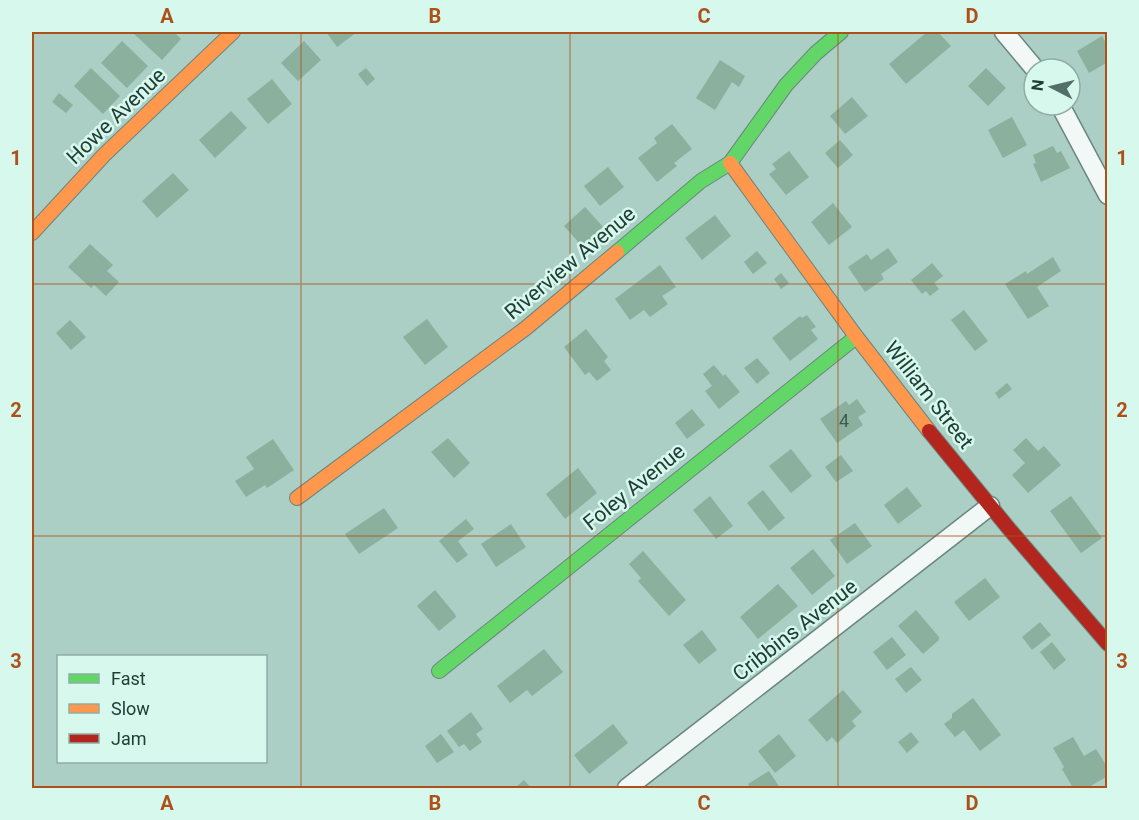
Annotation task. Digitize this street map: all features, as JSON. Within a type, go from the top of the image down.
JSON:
[{"type":"street","name":"Howe Avenue","points":[[32,233],[104,156],[233,32]]},
{"type":"street","name":"Riverview Avenue","points":[[297,498],[526,328],[701,181],[730,162],[786,85],[816,53],[841,32]]},
{"type":"street","points":[[1004,32],[1025,57]]},
{"type":"street","points":[[1066,117],[1107,195]]},
{"type":"street","name":"William Street","points":[[730,162],[856,336],[990,506],[1107,644]]},
{"type":"street","name":"Foley Avenue","points":[[438,671],[856,336]]},
{"type":"street","name":"Cribbins Avenue","points":[[627,789],[990,506]]},
{"type":"building","points":[[174,32],[181,39],[162,60],[133,33]]},
{"type":"building","points":[[326,32],[357,32],[337,47]]},
{"type":"building","points":[[927,32],[938,32],[951,46],[906,84],[889,64]]},
{"type":"building","points":[[1102,36],[1108,46],[1108,62],[1089,73],[1077,51]]},
{"type":"building","points":[[122,41],[148,66],[127,88],[101,63]]},
{"type":"building","points":[[304,41],[321,60],[298,81],[281,63]]},
{"type":"building","points":[[720,60],[745,76],[739,87],[732,82],[715,110],[696,98]]},
{"type":"building","points":[[91,68],[120,96],[103,114],[74,86]]},
{"type":"building","points":[[366,68],[375,79],[367,86],[358,74]]},
{"type":"building","points":[[986,68],[1006,88],[988,106],[968,86]]},
{"type":"building","points":[[272,79],[292,104],[268,124],[247,99]]},
{"type":"building","points":[[59,93],[73,105],[66,113],[52,102]]},
{"type":"building","points":[[852,97],[868,116],[845,134],[830,116]]},
{"type":"building","points":[[231,111],[247,128],[215,158],[199,140]]},
{"type":"building","points":[[1012,117],[1027,145],[1003,158],[988,130]]},
{"type":"building","points":[[672,124],[692,149],[674,163],[677,166],[657,182],[638,158],[657,143],[654,138]]},
{"type":"building","points":[[840,140],[853,155],[838,168],[825,153]]},
{"type":"building","points":[[1053,146],[1057,153],[1061,151],[1070,168],[1041,182],[1033,164],[1036,163],[1033,155]]},
{"type":"building","points":[[789,151],[809,177],[786,195],[769,174],[776,169],[772,164]]},
{"type":"building","points":[[608,167],[624,187],[600,206],[584,186]]},
{"type":"building","points":[[173,173],[189,190],[157,218],[142,201]]},
{"type":"building","points":[[833,203],[852,227],[829,245],[811,222]]},
{"type":"building","points":[[585,207],[603,227],[582,246],[564,226]]},
{"type":"building","points":[[715,215],[731,236],[702,260],[685,238]]},
{"type":"building","points":[[90,244],[113,265],[107,271],[119,282],[106,296],[94,285],[91,288],[68,267]]},
{"type":"building","points":[[888,248],[898,262],[881,274],[884,279],[865,292],[848,267],[867,254],[871,260]]},
{"type":"building","points":[[757,251],[767,263],[753,274],[744,262]]},
{"type":"building","points":[[1053,257],[1061,271],[1037,287],[1049,306],[1028,319],[1005,284],[1026,271],[1027,274]]},
{"type":"building","points":[[932,263],[943,276],[934,283],[939,289],[930,296],[926,291],[922,294],[911,280]]},
{"type":"building","points":[[660,265],[676,287],[662,296],[668,304],[650,317],[644,310],[630,320],[615,299]]},
{"type":"building","points":[[781,273],[789,283],[781,289],[774,279]]},
{"type":"building","points":[[964,310],[988,341],[975,351],[951,320]]},
{"type":"building","points":[[807,315],[816,327],[811,330],[818,339],[790,361],[772,338],[800,316],[802,318]]},
{"type":"building","points":[[427,319],[448,347],[425,365],[403,337]]},
{"type":"building","points":[[70,320],[86,337],[71,350],[56,333]]},
{"type":"building","points":[[586,329],[608,357],[604,361],[611,370],[597,381],[589,372],[585,375],[564,347]]},
{"type":"building","points":[[757,358],[770,373],[757,384],[744,368]]},
{"type":"building","points":[[714,365],[740,392],[719,409],[705,391],[712,386],[703,374]]},
{"type":"building","points":[[1007,383],[1012,389],[999,399],[995,393]]},
{"type":"building","points":[[857,399],[866,412],[858,417],[863,425],[837,443],[820,419],[846,401],[849,405]]},
{"type":"building","points":[[692,409],[705,425],[687,439],[675,423]]},
{"type":"building","points":[[448,438],[470,463],[454,478],[431,452]]},
{"type":"building","points":[[1026,438],[1038,451],[1044,446],[1061,465],[1028,493],[1012,475],[1025,463],[1013,450]]},
{"type":"building","points":[[273,439],[294,470],[267,488],[265,485],[246,497],[235,481],[254,469],[246,457]]},
{"type":"building","points":[[791,449],[812,476],[791,493],[769,466]]},
{"type":"building","points":[[841,455],[853,471],[836,482],[825,467]]},
{"type":"building","points":[[578,468],[597,493],[565,519],[546,494]]},
{"type":"building","points":[[907,487],[922,506],[898,524],[884,505]]},
{"type":"building","points":[[763,490],[785,518],[769,531],[747,503]]},
{"type":"building","points":[[710,496],[733,526],[716,539],[693,510]]},
{"type":"building","points":[[1071,496],[1102,538],[1081,553],[1050,511]]},
{"type":"building","points":[[384,508],[398,528],[359,554],[345,534]]},
{"type":"building","points":[[466,519],[474,529],[458,541],[468,555],[457,563],[439,541]]},
{"type":"building","points":[[855,523],[872,546],[847,564],[830,540]]},
{"type":"building","points":[[511,524],[526,547],[496,567],[481,544]]},
{"type":"building","points":[[813,549],[835,576],[812,595],[790,568]]},
{"type":"building","points":[[643,551],[686,600],[669,616],[638,581],[641,578],[629,564]]},
{"type":"building","points":[[985,578],[1000,597],[969,621],[954,602]]},
{"type":"building","points":[[778,584],[798,606],[758,639],[740,617]]},
{"type":"building","points":[[435,590],[456,617],[439,631],[417,606]]},
{"type":"building","points":[[916,610],[939,637],[939,640],[923,654],[898,626]]},
{"type":"building","points":[[1040,622],[1051,635],[1032,650],[1022,637]]},
{"type":"building","points":[[702,630],[717,650],[699,664],[683,645]]},
{"type":"building","points":[[892,637],[906,655],[887,670],[873,652]]},
{"type":"building","points":[[1052,642],[1066,660],[1054,670],[1040,652]]},
{"type":"building","points":[[544,649],[563,672],[532,696],[527,690],[510,703],[497,686]]},
{"type":"building","points":[[911,667],[922,680],[906,693],[895,679]]},
{"type":"building","points":[[843,690],[862,712],[852,721],[856,726],[837,743],[832,737],[827,742],[808,720]]},
{"type":"building","points":[[973,698],[1001,735],[980,751],[964,730],[955,737],[944,724],[952,718],[952,714]]},
{"type":"building","points":[[471,712],[483,729],[476,734],[482,742],[470,751],[464,744],[459,747],[447,731]]},
{"type":"building","points":[[613,724],[628,743],[589,774],[574,755]]},
{"type":"building","points":[[911,732],[919,742],[907,753],[898,742]]},
{"type":"building","points":[[441,734],[454,752],[437,763],[425,746]]},
{"type":"building","points":[[779,734],[796,756],[775,773],[758,751]]},
{"type":"building","points":[[1073,737],[1084,756],[1096,749],[1108,768],[1108,776],[1087,788],[1073,788],[1053,748]]},
{"type":"building","points":[[769,771],[780,788],[751,788],[748,784]]},
{"type":"building","points":[[524,780],[531,788],[515,788]]},
{"type":"traffic: fast","points":[[617,252],[701,181],[730,163],[786,85],[816,53],[841,32]]},
{"type":"traffic: fast","points":[[439,671],[856,337]]},
{"type":"traffic: slow","points":[[32,233],[104,155],[233,32]]},
{"type":"traffic: slow","points":[[730,163],[855,335],[929,431]]},
{"type":"traffic: slow","points":[[297,498],[526,328],[617,252]]},
{"type":"traffic: jam","points":[[929,431],[1108,644]]}]
